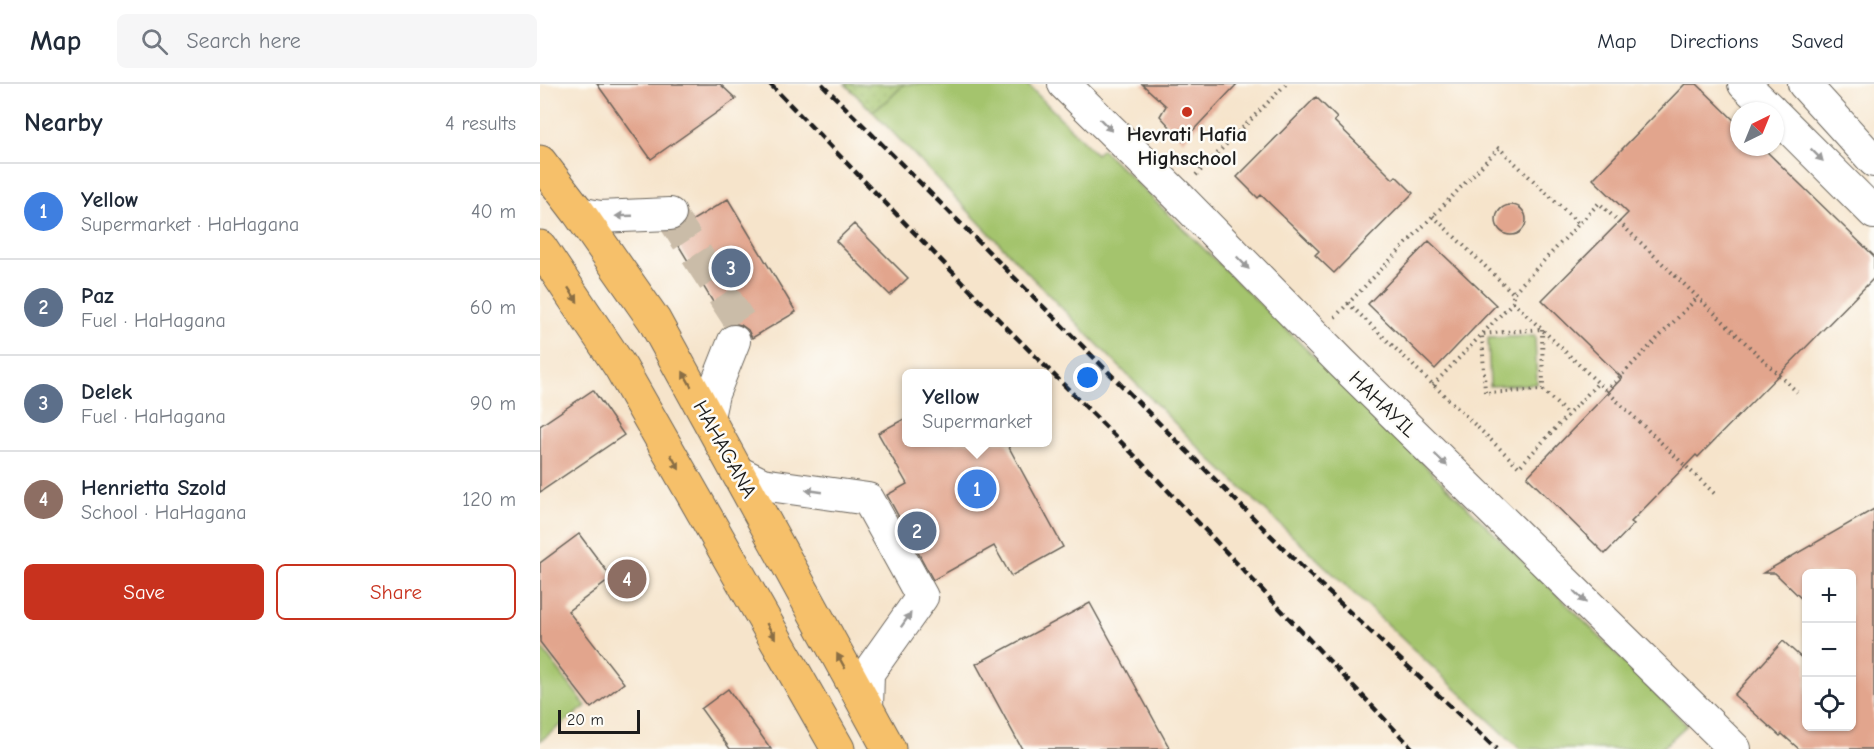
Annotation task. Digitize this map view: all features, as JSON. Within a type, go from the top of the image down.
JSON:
[{"type":"highway","name":"HAHAGANA","points":[[540,162],[654,320],[889,749]]},
{"type":"highway","points":[[540,247],[621,368],[838,749]]},
{"type":"street","name":"HAHAYIL","points":[[1064,84],[1316,337],[1735,749]]},
{"type":"street","points":[[1744,84],[1763,102]]},
{"type":"street","points":[[1804,84],[1874,160]]},
{"type":"street","points":[[1784,123],[1874,213]]},
{"type":"street","points":[[579,213],[599,217],[670,214]]},
{"type":"street","points":[[708,417],[713,393],[734,341]]},
{"type":"street","points":[[738,472],[762,484],[868,499],[922,597],[868,673],[867,708]]},
{"type":"path","points":[[1177,195],[1286,84]]},
{"type":"path","points":[[1316,337],[1499,148],[1579,224]]},
{"type":"path","points":[[1433,385],[1513,302],[1513,293],[1599,203],[1797,392]]},
{"type":"path","points":[[1433,216],[1513,293]]},
{"type":"path","points":[[1606,391],[1698,297]]},
{"type":"path","points":[[1513,302],[1715,494]]},
{"type":"path","points":[[1348,303],[1519,468],[1598,383]]},
{"type":"path","points":[[1482,334],[1542,329]]},
{"type":"path","points":[[1542,329],[1544,390],[1568,415]]},
{"type":"path","points":[[1482,334],[1485,393],[1544,390]]},
{"type":"green space","points":[[845,84],[904,84],[887,101],[872,111]]},
{"type":"green space","points":[[904,84],[1027,84],[1096,154],[1102,149],[1687,725],[1661,749],[1520,749],[1205,454],[872,111],[887,101]]},
{"type":"green space","points":[[1535,336],[1537,384],[1490,386],[1488,338]]},
{"type":"green space","points":[[540,646],[586,706],[540,741]]},
{"type":"building","points":[[597,84],[720,84],[736,99],[651,159]]},
{"type":"building","name":"Hevrati Hafia Highschool","points":[[1142,84],[1237,84],[1183,141],[1160,116],[1166,106]]},
{"type":"building","points":[[1685,84],[1697,84],[1730,116],[1730,156],[1771,156],[1874,256],[1874,278],[1698,457],[1696,455],[1631,522],[1634,524],[1605,554],[1527,477],[1622,378],[1542,300],[1628,213],[1593,179]]},
{"type":"building","points":[[1316,97],[1337,118],[1334,121],[1393,179],[1396,176],[1413,193],[1334,273],[1315,255],[1319,251],[1261,195],[1258,198],[1237,177]]},
{"type":"building","points":[[728,199],[796,312],[752,338],[748,330],[741,325],[732,323],[727,325],[671,233]]},
{"type":"building","points":[[1511,205],[1522,209],[1526,220],[1522,231],[1511,235],[1500,231],[1496,220],[1500,209]]},
{"type":"building","points":[[854,224],[908,278],[890,295],[836,241]]},
{"type":"building","points":[[1429,241],[1496,305],[1435,369],[1368,304]]},
{"type":"building","points":[[593,390],[624,435],[540,492],[540,426]]},
{"type":"building","points":[[902,420],[902,447],[1009,447],[1063,547],[1011,576],[994,546],[933,580],[887,495],[907,484],[878,433]]},
{"type":"building","points":[[1874,509],[1874,749],[1799,749],[1782,734],[1780,736],[1734,695],[1783,641],[1802,658],[1802,731],[1856,731],[1856,569],[1802,569],[1802,599],[1775,573],[1763,573]]},
{"type":"building","points":[[579,534],[612,578],[568,611],[624,683],[591,708],[540,642],[540,563]]},
{"type":"building","points":[[1090,603],[1170,749],[1022,749],[976,664]]},
{"type":"building","points":[[728,689],[771,749],[730,749],[701,709]]},
{"type":"tunnel","points":[[670,214],[741,323],[734,341]]},
{"type":"railway","points":[[770,84],[1048,369]]},
{"type":"railway","points":[[822,84],[1307,572],[1496,749]]},
{"type":"railway","points":[[1052,373],[1137,458],[1413,749]]},
{"type":"place","name":"Hevrati Hafia Highschool","points":[[1187,112]]},
{"type":"place","name":"Delek","points":[[731,268]]},
{"type":"place","name":"Yellow","points":[[977,489]]},
{"type":"place","name":"Paz","points":[[917,531]]},
{"type":"place","name":"Henrietta Szold","points":[[627,579]]}]
